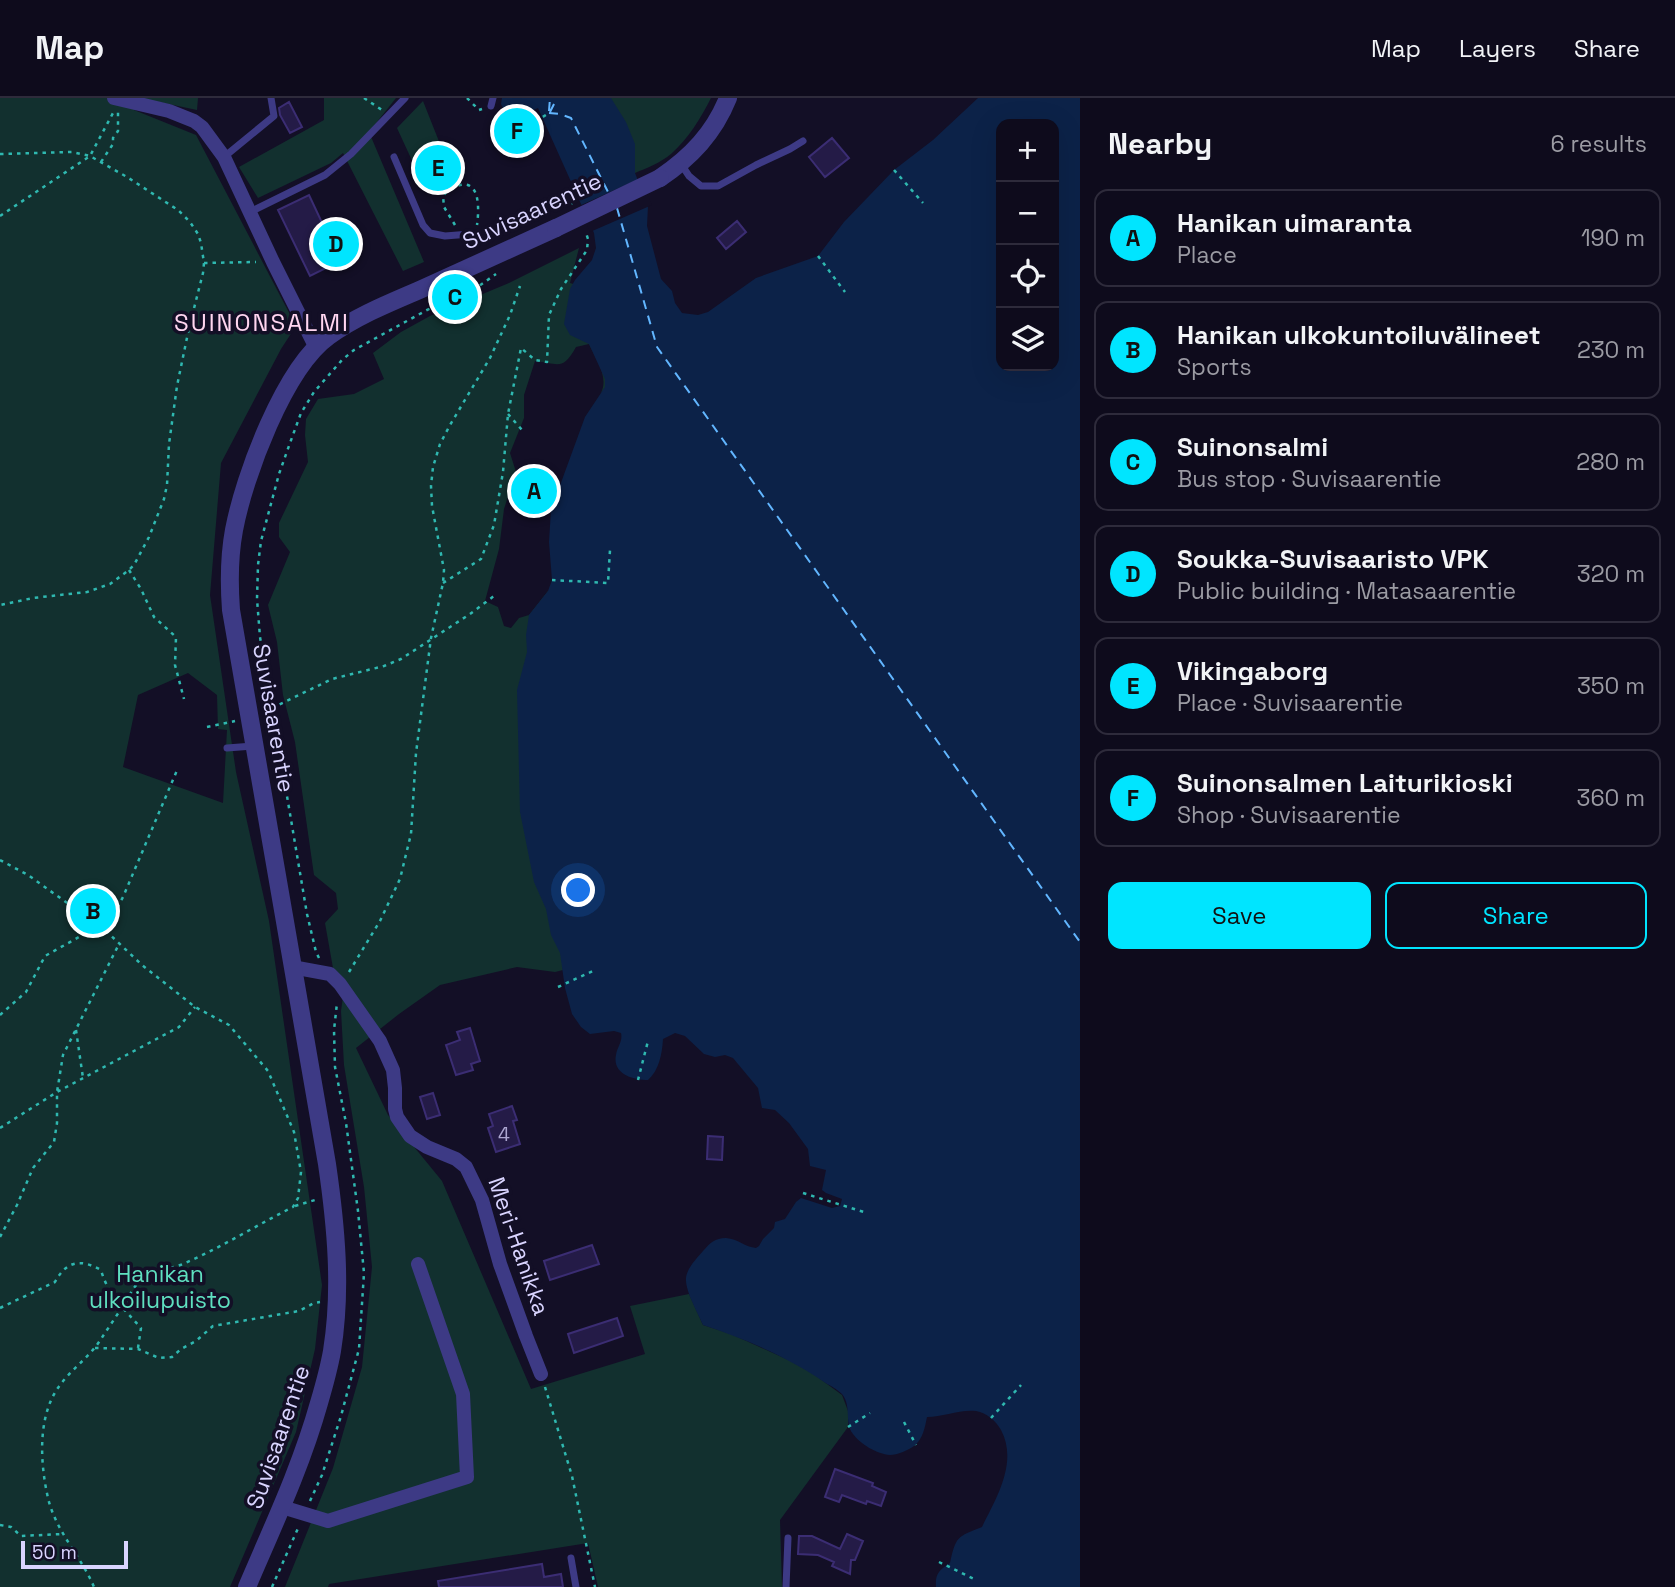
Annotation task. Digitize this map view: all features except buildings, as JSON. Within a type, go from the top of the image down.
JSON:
[{"type":"street","name":"Suvisaarentie","points":[[247,1587],[310,1434],[332,1353],[337,1300],[337,1258],[331,1194],[231,610],[229,568],[234,530],[251,472],[286,388],[316,348],[336,331],[397,299],[660,178],[681,163],[700,144],[713,128],[728,98]]},
{"type":"street","points":[[117,99],[169,111],[202,127],[224,157],[316,348]]},
{"type":"street","points":[[292,968],[335,979]]},
{"type":"street","name":"Meri-Hanikka","points":[[335,979],[380,1041],[393,1070],[397,1117],[411,1136],[466,1167],[482,1200],[500,1264],[541,1374]]},
{"type":"street","points":[[282,1507],[328,1521],[467,1477],[463,1394],[418,1264]]},
{"type":"lane","points":[[224,157],[274,116],[271,98]]},
{"type":"lane","points":[[250,212],[325,175],[359,146],[405,98]]},
{"type":"lane","points":[[681,163],[689,176],[701,186],[718,186],[803,141]]},
{"type":"lane","points":[[394,157],[423,225],[430,233],[479,236]]},
{"type":"lane","points":[[227,748],[254,746]]},
{"type":"lane","points":[[786,1587],[788,1538]]},
{"type":"lane","points":[[571,1558],[576,1587]]},
{"type":"path","points":[[364,98],[370,102]]},
{"type":"path","points":[[467,98],[479,110],[492,102]]},
{"type":"path","points":[[0,216],[90,156],[117,99]]},
{"type":"path","points":[[101,162],[118,131],[117,99]]},
{"type":"path","points":[[538,142],[530,125],[549,113]]},
{"type":"path","points":[[0,154],[72,152],[90,156],[178,210],[198,234],[204,263],[177,386],[165,492],[149,537],[129,570],[110,584],[87,592],[0,605]]},
{"type":"path","points":[[894,170],[923,203]]},
{"type":"path","points":[[464,234],[451,219],[442,201],[445,192],[463,184],[474,189],[479,236]]},
{"type":"path","points":[[818,256],[845,292]]},
{"type":"path","points":[[204,263],[273,262]]},
{"type":"path","points":[[272,1587],[322,1475],[341,1416],[359,1349],[364,1273],[346,1123],[335,1067],[335,979],[316,952],[307,914],[260,637],[257,599],[261,541],[301,413],[314,392],[342,360],[354,350],[428,310],[472,291],[499,272]]},
{"type":"path","points":[[443,583],[481,559],[494,525],[503,472],[508,414],[520,348],[535,360],[547,362],[549,315],[567,281]]},
{"type":"path","points":[[335,979],[359,957],[380,921],[400,879],[411,834],[416,753],[431,638],[444,570],[432,506],[433,467],[440,444],[490,358],[520,286]]},
{"type":"path","points":[[508,414],[522,429]]},
{"type":"path","points":[[552,580],[608,583],[610,550]]},
{"type":"path","points":[[129,570],[154,617],[176,636],[175,665],[184,699]]},
{"type":"path","points":[[272,708],[332,679],[401,659],[494,596]]},
{"type":"path","points":[[207,727],[241,720]]},
{"type":"path","points":[[0,1015],[26,992],[45,956],[88,932],[103,929],[123,897],[178,768]]},
{"type":"path","points":[[0,859],[28,875],[103,929],[142,965],[195,1007],[229,1025],[268,1071],[294,1132],[301,1171],[298,1198],[293,1207]]},
{"type":"path","points":[[0,1237],[33,1168],[54,1142],[57,1092],[63,1055],[119,944]]},
{"type":"path","points":[[558,986],[593,971]]},
{"type":"path","points":[[0,1128],[57,1092],[179,1027],[195,1007]]},
{"type":"path","points":[[76,1028],[83,1078]]},
{"type":"path","points":[[638,1080],[648,1041]]},
{"type":"path","points":[[803,1193],[867,1213]]},
{"type":"path","points":[[94,1587],[53,1516],[47,1491],[43,1464],[43,1429],[49,1406],[59,1385],[95,1348],[139,1281],[152,1273],[185,1263],[293,1207],[331,1194]]},
{"type":"path","points":[[0,1308],[55,1282],[67,1266],[86,1262],[101,1270],[106,1286],[141,1328],[138,1349]]},
{"type":"path","points":[[95,1348],[138,1349],[159,1358],[172,1357],[213,1326],[299,1311],[314,1303],[337,1300]]},
{"type":"path","points":[[541,1374],[572,1476],[595,1587]]},
{"type":"path","points":[[991,1418],[1021,1385]]},
{"type":"path","points":[[848,1427],[870,1413]]},
{"type":"path","points":[[904,1422],[916,1445]]},
{"type":"path","points":[[0,1525],[11,1527],[21,1536],[62,1534]]},
{"type":"path","points":[[939,1562],[974,1579]]},
{"type":"green space","name":"Hanikan ulkoilupuisto","points":[[0,98],[140,98],[134,110],[196,135],[296,326],[281,349],[221,463],[210,595],[236,772],[269,921],[322,1285],[315,1349],[296,1432],[230,1587],[0,1587]],"holes":[[[188,673],[217,695],[218,729],[227,730],[223,803],[123,767],[138,695]]]},
{"type":"green space","points":[[140,98],[198,98],[197,110]]},
{"type":"green space","points":[[324,98],[396,98],[369,132],[424,262],[403,271],[343,153],[331,163],[258,198],[239,167],[324,120]]},
{"type":"green space","points":[[598,98],[711,98],[694,128],[671,154],[635,173],[635,165]]},
{"type":"green space","points":[[423,101],[442,149],[418,160],[420,164],[415,167],[397,128]]},
{"type":"green space","points":[[579,248],[570,283],[580,286],[629,361],[601,393],[603,374],[589,344],[576,347],[563,363],[535,361],[524,395],[524,418],[510,453],[516,472],[504,509],[499,549],[485,601],[498,607],[504,626],[511,628],[519,618],[529,615],[548,591],[563,970],[555,972],[517,967],[440,985],[356,1048],[388,1115],[442,1181],[531,1389],[645,1354],[630,1306],[689,1294],[703,1325],[731,1334],[804,1367],[842,1395],[848,1411],[848,1427],[780,1520],[782,1587],[598,1587],[588,1543],[329,1584],[328,1587],[285,1587],[333,1468],[362,1367],[372,1267],[364,1187],[344,1065],[341,1011],[345,982],[333,968],[325,923],[338,909],[336,893],[314,875],[295,742],[283,695],[277,642],[268,605],[290,552],[279,537],[279,523],[308,462],[306,419],[318,399],[354,394],[384,379],[373,353],[401,332]]},
{"type":"water","points":[[502,98],[611,98],[626,122],[635,144],[635,173],[648,206],[647,226],[661,279],[672,291],[675,303],[682,313],[698,315],[708,312],[756,278],[818,256],[844,222],[894,170],[933,140],[978,98],[1080,98],[1080,1587],[936,1587],[937,1576],[940,1570],[950,1563],[956,1542],[967,1533],[982,1527],[1003,1479],[1006,1442],[999,1427],[987,1416],[970,1411],[927,1417],[922,1436],[914,1446],[893,1455],[880,1453],[864,1445],[850,1430],[845,1399],[838,1390],[750,1342],[703,1325],[686,1278],[693,1263],[708,1246],[716,1240],[726,1238],[756,1248],[774,1228],[775,1222],[785,1219],[801,1198],[832,1208],[840,1206],[842,1199],[822,1190],[826,1170],[810,1166],[808,1149],[789,1123],[775,1110],[762,1108],[758,1088],[733,1058],[704,1054],[685,1036],[675,1033],[663,1039],[659,1062],[652,1076],[648,1080],[636,1079],[625,1075],[617,1067],[616,1055],[621,1033],[614,1031],[590,1034],[572,1014],[560,953],[551,935],[546,909],[534,882],[520,812],[517,690],[527,652],[529,615],[548,591],[552,580],[549,542],[551,510],[585,417],[605,387],[605,379],[589,344],[570,335],[564,324],[570,289],[592,260],[596,248],[594,233],[538,108],[509,121],[501,104]]},
{"type":"pier","points":[[641,178],[652,205],[590,232],[579,206]]},
{"type":"ferry route","points":[[549,111],[550,98]]},
{"type":"ferry route","points":[[550,112],[554,98]]},
{"type":"ferry route","points":[[549,113],[571,118],[609,194]]},
{"type":"ferry route","points":[[617,208],[657,347],[1080,942]]},
{"type":"place","name":"Suinonsalmen Laiturikioski","points":[[517,131]]},
{"type":"place","name":"Vikingaborg","points":[[438,168]]},
{"type":"place","name":"Soukka-Suvisaaristo VPK","points":[[336,244]]},
{"type":"place","name":"Suinonsalmi","points":[[455,297]]},
{"type":"place","name":"Hanikan uimaranta","points":[[534,491]]},
{"type":"place","name":"Hanikan ulkokuntoiluvälineet","points":[[93,911]]},
{"type":"district","name":"SUINONSALMI","points":[[262,322]]}]
